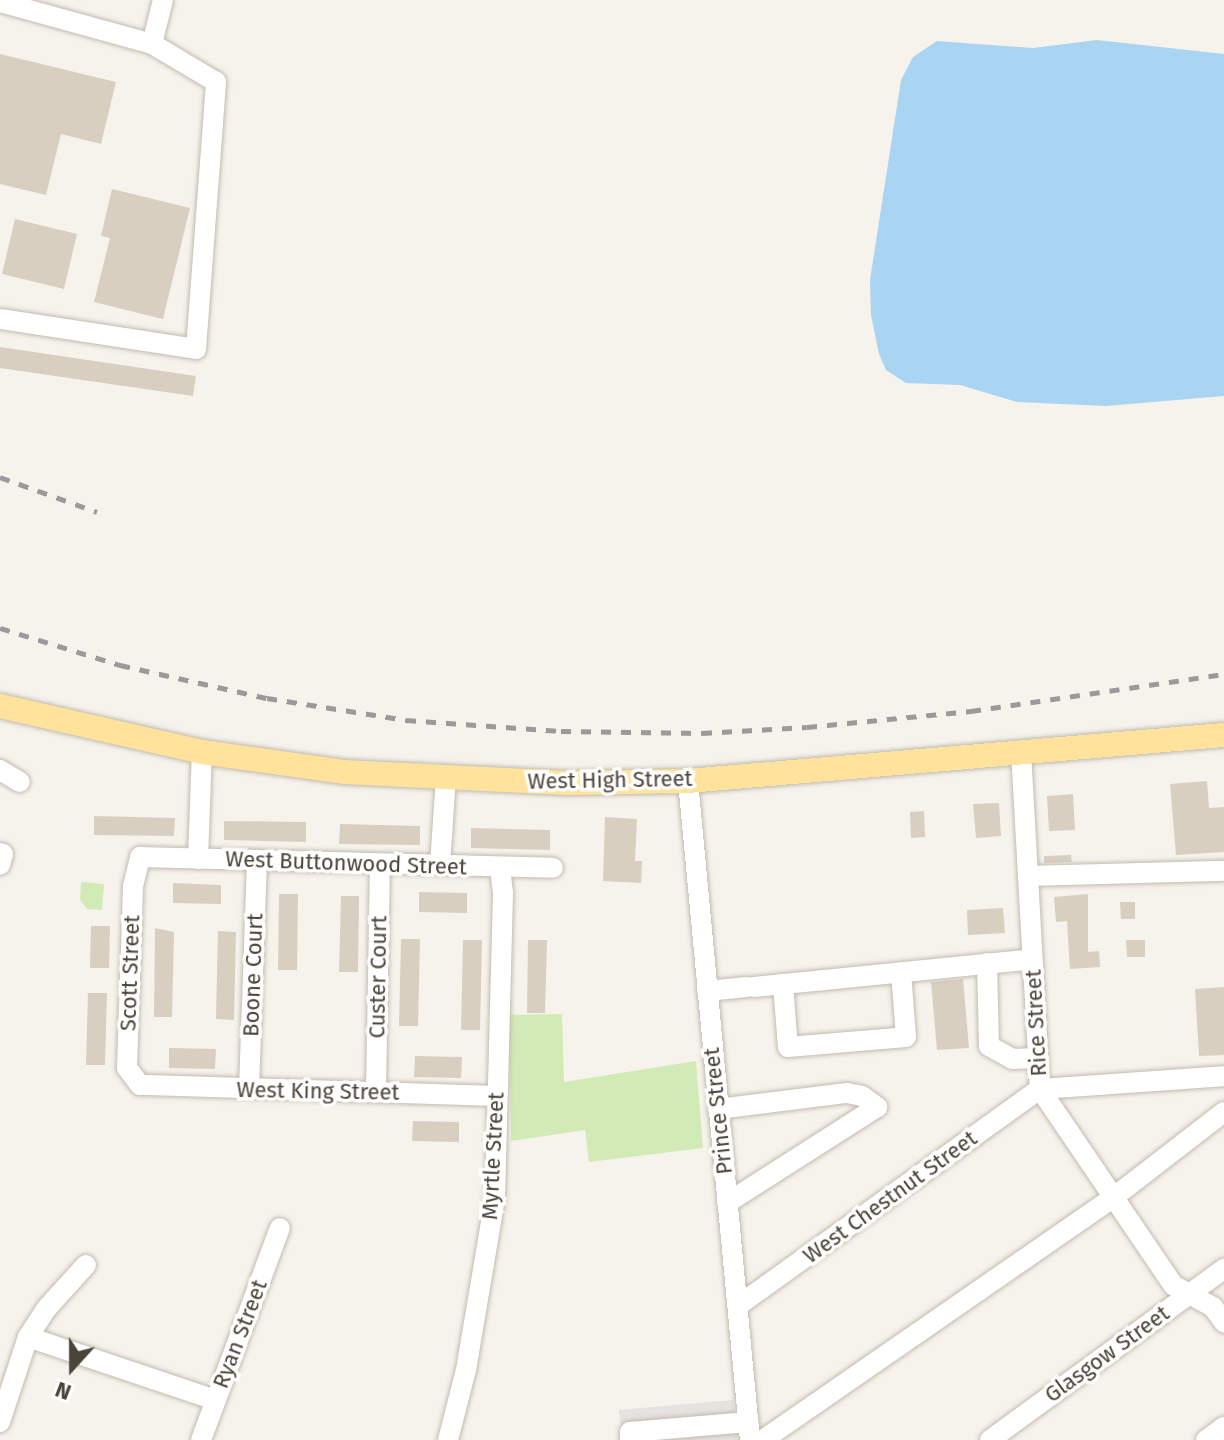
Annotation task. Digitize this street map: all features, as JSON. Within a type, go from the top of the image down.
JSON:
[{"type":"main road","name":"West High Street","points":[[0,706],[202,752],[344,772],[567,783],[688,781],[1224,735]]},
{"type":"street","points":[[152,44],[163,0]]},
{"type":"street","points":[[0,2],[152,44],[216,82],[196,349],[0,319]]},
{"type":"street","name":"Rice Street","points":[[1021,751],[1040,1089],[1173,1285],[1213,1307],[1224,1322]]},
{"type":"street","points":[[198,859],[202,752]]},
{"type":"street","points":[[0,770],[20,782]]},
{"type":"street","points":[[440,865],[446,778]]},
{"type":"street","name":"Prince Street","points":[[688,781],[750,1431]]},
{"type":"street","points":[[0,853],[0,865]]},
{"type":"street","name":"West Buttonwood Street","points":[[140,857],[553,868]]},
{"type":"street","name":"Scott Street","points":[[140,857],[133,886],[127,1068],[140,1085]]},
{"type":"street","name":"Boone Court","points":[[249,1089],[257,861]]},
{"type":"street","name":"Custer Court","points":[[376,1091],[380,864]]},
{"type":"street","name":"Myrtle Street","points":[[448,1440],[466,1370],[495,1199],[503,893],[500,868]]},
{"type":"street","points":[[1028,876],[1224,871]]},
{"type":"street","points":[[707,991],[1033,959]]},
{"type":"street","points":[[987,963],[989,1046],[1012,1059],[1038,1058]]},
{"type":"street","points":[[783,984],[788,1047],[906,1037],[901,972]]},
{"type":"street","points":[[1040,1089],[1224,1076]]},
{"type":"street","name":"West King Street","points":[[140,1085],[497,1096]]},
{"type":"street","name":"West Chestnut Street","points":[[739,1305],[1040,1089]]},
{"type":"street","points":[[718,1109],[847,1093],[862,1096],[877,1107],[727,1203]]},
{"type":"street","points":[[763,1440],[1114,1197],[1224,1112]]},
{"type":"street","name":"Ryan Street","points":[[201,1440],[280,1228]]},
{"type":"street","points":[[0,1422],[28,1337],[47,1308],[86,1265]]},
{"type":"street","name":"Glasgow Street","points":[[1000,1437],[1224,1269]]},
{"type":"street","points":[[28,1337],[215,1400]]},
{"type":"street","points":[[1206,1440],[1224,1427]]},
{"type":"street","points":[[630,1440],[630,1432],[750,1431]]},
{"type":"green space","points":[[81,882],[104,884],[102,910],[87,909],[80,900]]},
{"type":"green space","points":[[562,1014],[564,1082],[696,1061],[703,1148],[589,1162],[585,1130],[511,1141],[509,1015]]},
{"type":"shaded area","points":[[733,1400],[737,1440],[622,1440],[619,1410]]},
{"type":"water","points":[[1097,40],[1224,54],[1224,396],[1106,406],[1017,402],[960,385],[906,383],[886,370],[879,354],[871,315],[870,280],[901,80],[913,57],[937,41],[1033,48]]},
{"type":"building","points":[[0,54],[116,82],[101,144],[61,134],[46,195],[0,184]]},
{"type":"building","points":[[112,189],[190,208],[163,319],[94,302],[110,238],[101,236]]},
{"type":"building","points":[[15,219],[77,234],[64,289],[2,274]]},
{"type":"building","points":[[0,347],[196,376],[193,396],[0,368]]},
{"type":"building","points":[[1207,781],[1209,808],[1224,807],[1224,852],[1176,855],[1170,784]]},
{"type":"building","points":[[1073,794],[1075,830],[1049,831],[1047,796]]},
{"type":"building","points":[[999,803],[1001,836],[976,838],[973,804]]},
{"type":"building","points":[[924,811],[925,837],[911,838],[910,812]]},
{"type":"building","points":[[94,816],[175,818],[174,836],[94,835]]},
{"type":"building","points":[[605,817],[637,819],[635,861],[642,861],[641,883],[603,881]]},
{"type":"building","points":[[224,821],[306,822],[306,842],[224,840]]},
{"type":"building","points":[[340,824],[420,826],[420,845],[339,844]]},
{"type":"building","points":[[471,828],[550,830],[550,850],[471,848]]},
{"type":"building","points":[[1071,855],[1072,862],[1044,863],[1044,856]]},
{"type":"building","points":[[173,883],[221,885],[221,904],[173,903]]},
{"type":"building","points":[[419,892],[467,893],[467,913],[419,912]]},
{"type":"building","points":[[279,894],[298,894],[297,970],[278,970]]},
{"type":"building","points":[[1088,894],[1088,952],[1099,951],[1100,967],[1070,969],[1067,921],[1056,922],[1054,897]]},
{"type":"building","points":[[341,896],[359,896],[358,972],[339,972]]},
{"type":"building","points":[[1120,902],[1135,902],[1135,919],[1121,919]]},
{"type":"building","points":[[1003,908],[1005,933],[968,935],[967,910]]},
{"type":"building","points":[[91,926],[110,926],[109,968],[90,968]]},
{"type":"building","points":[[155,928],[174,932],[172,1017],[154,1017]]},
{"type":"building","points":[[218,931],[236,932],[234,1020],[216,1019]]},
{"type":"building","points":[[401,939],[420,939],[418,1026],[399,1026]]},
{"type":"building","points":[[463,940],[482,940],[480,1030],[461,1030]]},
{"type":"building","points":[[528,940],[547,940],[545,1013],[527,1013]]},
{"type":"building","points":[[1126,940],[1145,940],[1145,957],[1127,957]]},
{"type":"building","points":[[963,979],[969,1048],[937,1050],[931,982]]},
{"type":"building","points":[[1224,987],[1224,1055],[1199,1056],[1195,989]]},
{"type":"building","points":[[88,993],[107,993],[105,1065],[86,1065]]},
{"type":"building","points":[[169,1048],[216,1049],[215,1069],[169,1068]]},
{"type":"building","points":[[415,1056],[462,1057],[461,1078],[414,1077]]},
{"type":"building","points":[[413,1121],[459,1122],[459,1142],[412,1141]]},
{"type":"railway","points":[[0,477],[97,512]]},
{"type":"railway","points":[[0,628],[120,665],[267,698],[406,720],[561,731],[702,733],[807,727],[971,711],[1224,674]]}]
